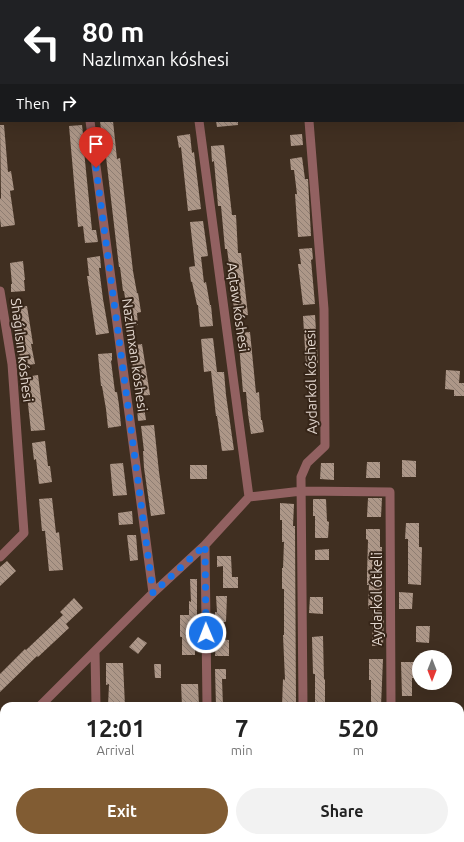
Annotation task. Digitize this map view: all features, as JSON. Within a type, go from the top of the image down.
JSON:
[{"type":"street","name":"Nazlımxan kóshesi","points":[[90,122],[153,593]]},
{"type":"street","name":"Aqtaw kóshesi","points":[[199,122],[249,497]]},
{"type":"street","name":"Aydarkól kóshesi","points":[[302,702],[302,477],[307,463],[325,446],[324,309],[309,122]]},
{"type":"street","name":"Shaǵılsın kóshesi","points":[[0,291],[12,364],[24,533],[0,557]]},
{"type":"street","points":[[44,702],[153,593],[205,545],[249,497],[302,492]]},
{"type":"street","name":"Aydarkól ótkeli","points":[[302,492],[390,492],[391,702]]},
{"type":"street","points":[[205,545],[207,702]]},
{"type":"street","points":[[95,651],[96,702]]},
{"type":"building","points":[[100,122],[113,122],[117,159],[120,158],[133,271],[141,312],[137,313],[138,325],[124,326],[124,318],[128,318],[119,267],[106,157],[104,157]]},
{"type":"building","points":[[216,122],[238,122],[238,125],[217,127]]},
{"type":"building","points":[[0,125],[4,125],[8,172],[11,171],[14,190],[10,191],[15,225],[1,227],[0,218]]},
{"type":"building","points":[[82,125],[92,230],[96,230],[98,242],[85,243],[83,226],[78,227],[69,126]]},
{"type":"building","points":[[190,134],[192,153],[194,152],[201,209],[188,211],[181,147],[179,148],[177,136]]},
{"type":"building","points":[[302,134],[303,145],[291,146],[290,135]]},
{"type":"building","points":[[224,145],[232,215],[236,215],[238,253],[241,253],[248,315],[235,317],[227,249],[225,249],[221,206],[218,206],[214,161],[212,162],[211,146]]},
{"type":"building","points":[[302,157],[305,179],[308,179],[311,236],[298,237],[295,194],[297,194],[294,170],[291,170],[290,159]]},
{"type":"building","points":[[203,221],[208,256],[201,257],[204,283],[206,282],[211,305],[213,326],[200,327],[198,305],[191,282],[189,267],[195,266],[190,222]]},
{"type":"building","points":[[312,248],[313,259],[311,260],[315,304],[303,305],[298,264],[301,264],[299,249]]},
{"type":"building","points":[[100,256],[101,268],[99,268],[109,333],[96,335],[87,276],[89,276],[87,258]]},
{"type":"building","points":[[23,261],[25,291],[11,292],[12,284],[10,263]]},
{"type":"building","points":[[27,306],[33,344],[31,344],[35,364],[21,366],[19,352],[21,352],[14,308]]},
{"type":"building","points":[[315,315],[318,363],[306,364],[303,316]]},
{"type":"building","points":[[250,332],[256,393],[259,392],[261,420],[264,432],[251,434],[246,392],[243,392],[238,333]]},
{"type":"building","points":[[213,338],[217,372],[224,372],[234,450],[222,451],[211,371],[204,372],[201,339]]},
{"type":"building","points":[[142,344],[150,395],[136,396],[129,346]]},
{"type":"building","points":[[112,353],[111,361],[115,392],[117,392],[119,405],[121,426],[108,428],[101,386],[98,354]]},
{"type":"building","points":[[446,370],[460,371],[459,383],[464,383],[464,396],[454,396],[454,390],[445,389]]},
{"type":"building","points":[[38,375],[45,430],[31,431],[25,377]]},
{"type":"building","points":[[144,407],[146,420],[138,421],[137,408]]},
{"type":"building","points":[[154,425],[165,514],[151,516],[144,468],[144,451],[141,426]]},
{"type":"building","points":[[45,441],[48,466],[50,466],[52,482],[39,484],[36,459],[34,460],[32,443]]},
{"type":"building","points":[[402,460],[416,461],[416,477],[402,477]]},
{"type":"building","points":[[367,462],[380,462],[380,478],[366,478]]},
{"type":"building","points":[[123,463],[127,495],[113,496],[110,464]]},
{"type":"building","points":[[321,463],[334,463],[334,480],[320,479]]},
{"type":"building","points":[[190,465],[207,465],[207,479],[190,479]]},
{"type":"building","points":[[52,498],[56,533],[59,532],[63,570],[49,571],[45,531],[42,531],[39,499]]},
{"type":"building","points":[[368,498],[382,498],[381,517],[367,517]]},
{"type":"building","points":[[313,499],[326,499],[327,521],[329,522],[328,538],[315,538]]},
{"type":"building","points":[[280,503],[294,504],[293,526],[295,526],[296,702],[282,702],[283,679],[285,680],[283,635],[284,589],[282,589],[284,542],[282,542],[282,520],[280,520]]},
{"type":"building","points":[[132,511],[133,524],[119,525],[118,513]]},
{"type":"building","points":[[406,523],[419,523],[419,547],[422,547],[421,585],[408,584],[408,539],[405,539]]},
{"type":"building","points":[[366,529],[380,529],[380,547],[382,547],[381,616],[384,616],[383,646],[372,646],[373,609],[368,609],[368,540],[366,539]]},
{"type":"building","points":[[127,535],[136,535],[138,560],[130,561]]},
{"type":"building","points":[[329,549],[329,560],[315,560],[315,550]]},
{"type":"building","points":[[217,556],[231,556],[232,577],[238,577],[238,588],[223,588],[223,566],[217,567]]},
{"type":"building","points":[[7,561],[16,571],[0,586],[0,567]]},
{"type":"building","points":[[190,579],[197,579],[197,637],[195,637],[195,655],[182,655],[180,615],[189,615],[189,601],[191,602]]},
{"type":"building","points":[[399,592],[413,593],[412,609],[399,609]]},
{"type":"building","points":[[216,596],[227,596],[226,622],[215,622],[215,612],[217,612]]},
{"type":"building","points":[[310,597],[323,597],[323,614],[309,613]]},
{"type":"building","points":[[74,598],[83,608],[66,624],[69,628],[38,657],[37,656],[0,692],[0,674],[63,615],[60,612]]},
{"type":"building","points":[[416,626],[430,626],[429,643],[416,642]]},
{"type":"building","points":[[323,636],[325,702],[315,702],[315,674],[313,674],[312,637]]},
{"type":"building","points":[[138,637],[147,643],[138,654],[129,647]]},
{"type":"building","points":[[216,639],[229,640],[229,656],[215,656]]},
{"type":"building","points":[[369,659],[383,659],[381,702],[371,702],[371,680],[369,680]]},
{"type":"building","points":[[401,662],[412,662],[412,696],[402,696]]},
{"type":"building","points":[[106,663],[123,663],[125,702],[108,702],[109,684],[106,685]]},
{"type":"building","points":[[154,664],[161,664],[161,678],[155,678]]},
{"type":"building","points":[[215,669],[226,669],[226,679],[222,679],[223,702],[216,702]]},
{"type":"building","points":[[181,684],[198,684],[199,702],[182,702]]},
{"type":"route","points":[[96,168],[153,593],[205,545],[206,633]]}]
